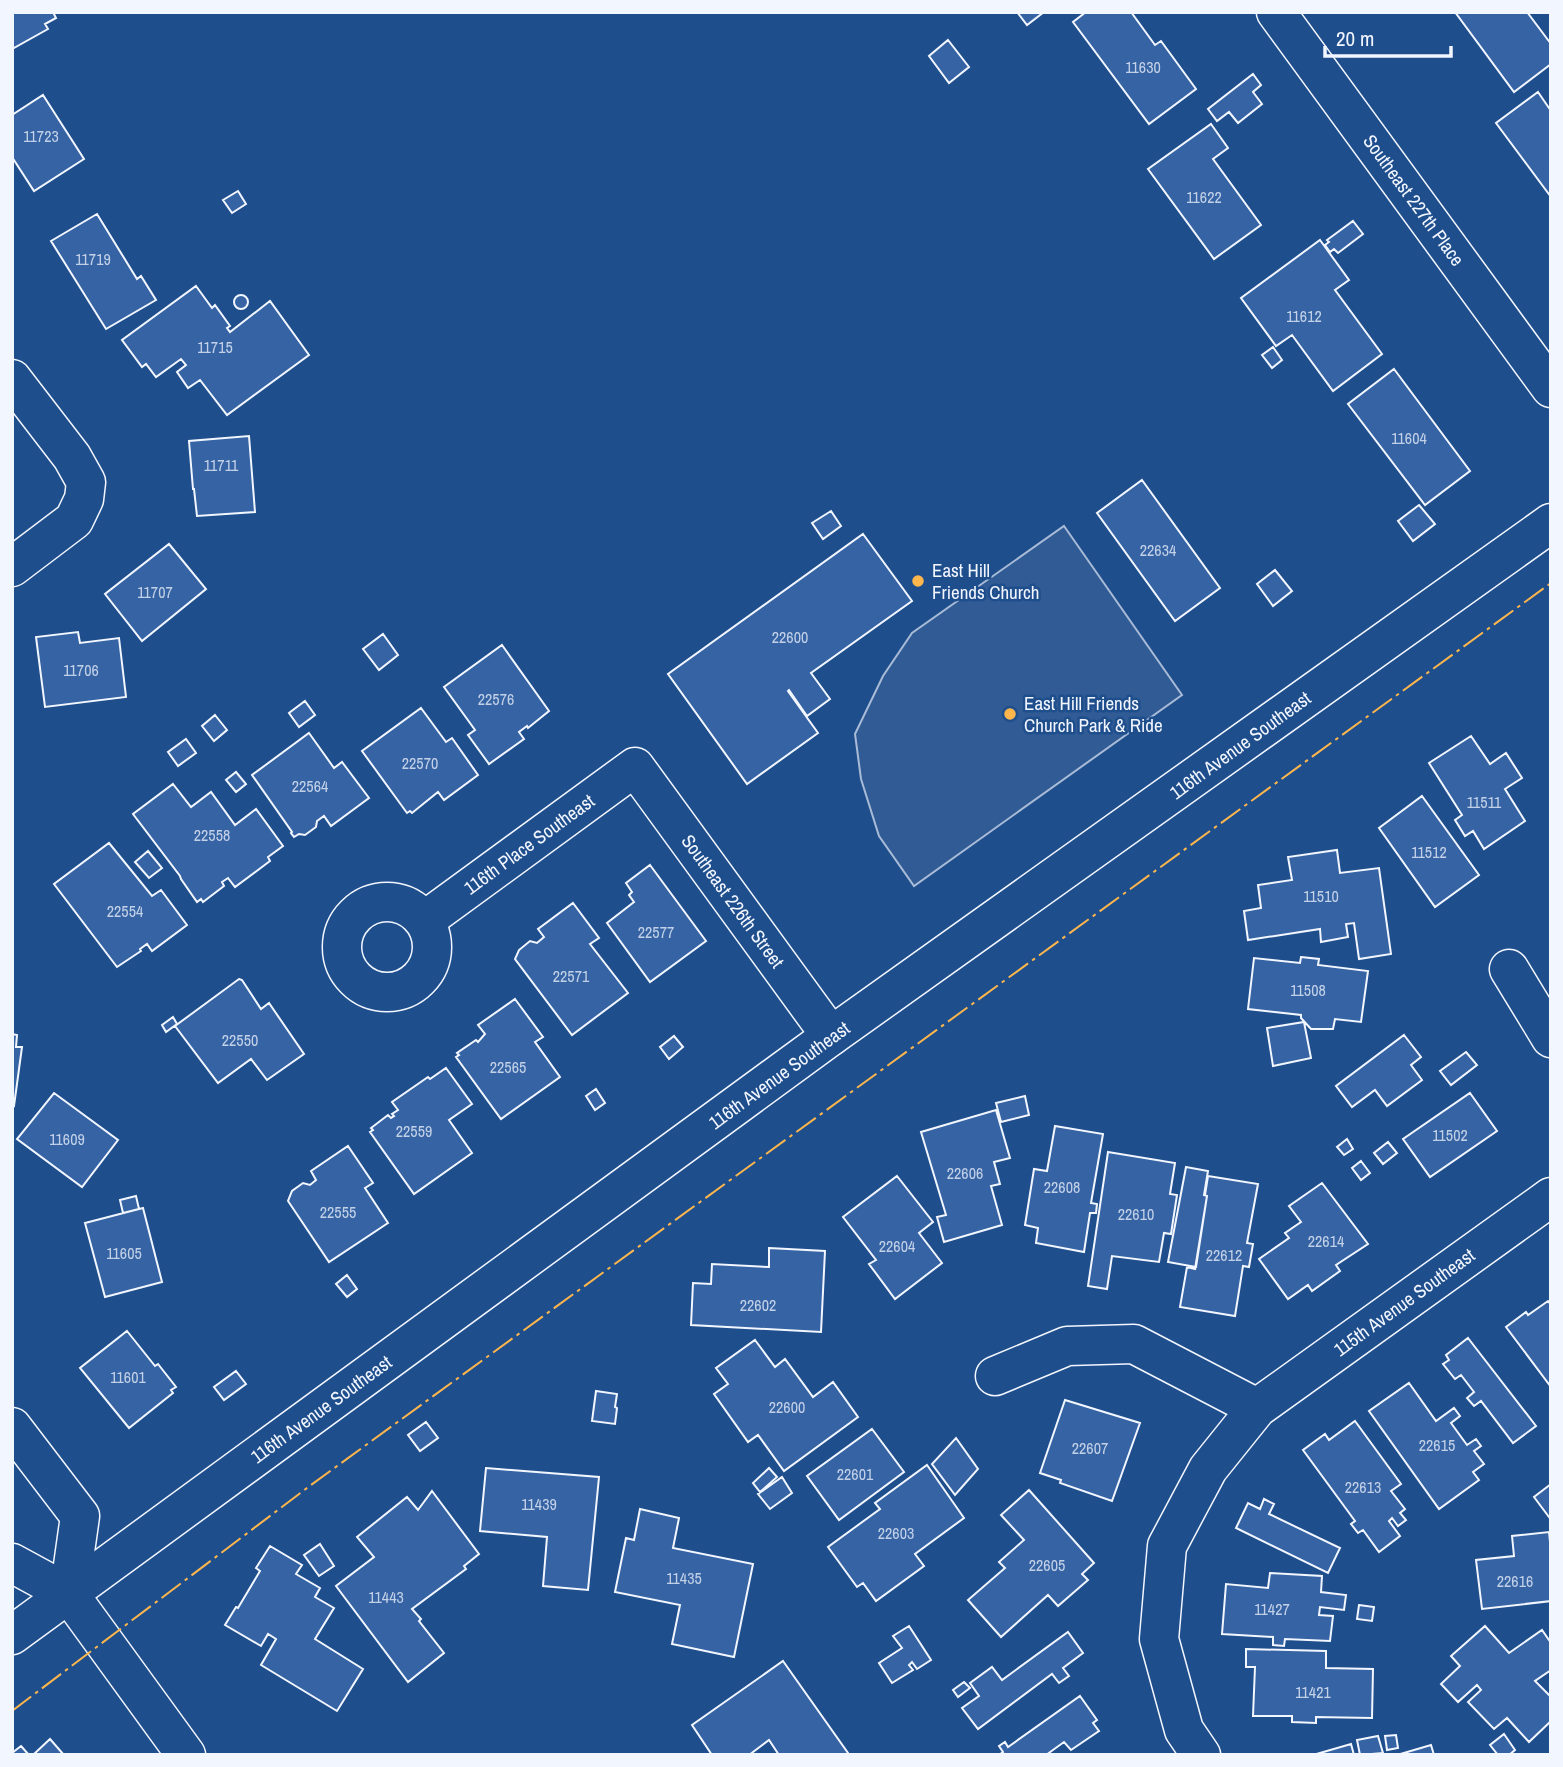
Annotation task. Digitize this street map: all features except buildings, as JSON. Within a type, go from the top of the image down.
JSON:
[{"type":"street","name":"Southeast 227th Place","points":[[1276,12],[1551,388]]},
{"type":"street","points":[[12,566],[74,520],[84,499],[86,482],[72,457],[19,402]]},
{"type":"street","name":"116th Avenue Southeast","points":[[12,1635],[831,1036],[1551,523]]},
{"type":"street","name":"Southeast 226th Street","points":[[635,767],[831,1036]]},
{"type":"street","name":"116th Place Southeast","points":[[424,921],[635,767]]},
{"type":"street","points":[[1509,969],[1551,1038]]},
{"type":"street","name":"115th Avenue Southeast","points":[[1257,1408],[1551,1197]]},
{"type":"street","points":[[995,1376],[1067,1346],[1134,1344],[1257,1408],[1208,1469],[1167,1546],[1159,1639],[1184,1730],[1200,1755]]},
{"type":"street","points":[[12,1427],[79,1516],[69,1594]]},
{"type":"street","points":[[12,1563],[69,1594],[186,1755]]},
{"type":"shaded area","name":"East Hill Friends Church Park & Ride","points":[[1064,526],[1182,695],[914,886],[879,836],[861,779],[855,734],[883,676],[912,633]]},
{"type":"power","points":[[12,1711],[311,1485],[1551,583]]},
{"type":"place","name":"East Hill Friends Church","points":[[918,581]]},
{"type":"place","name":"East Hill Friends Church Park & Ride","points":[[1010,714]]}]
